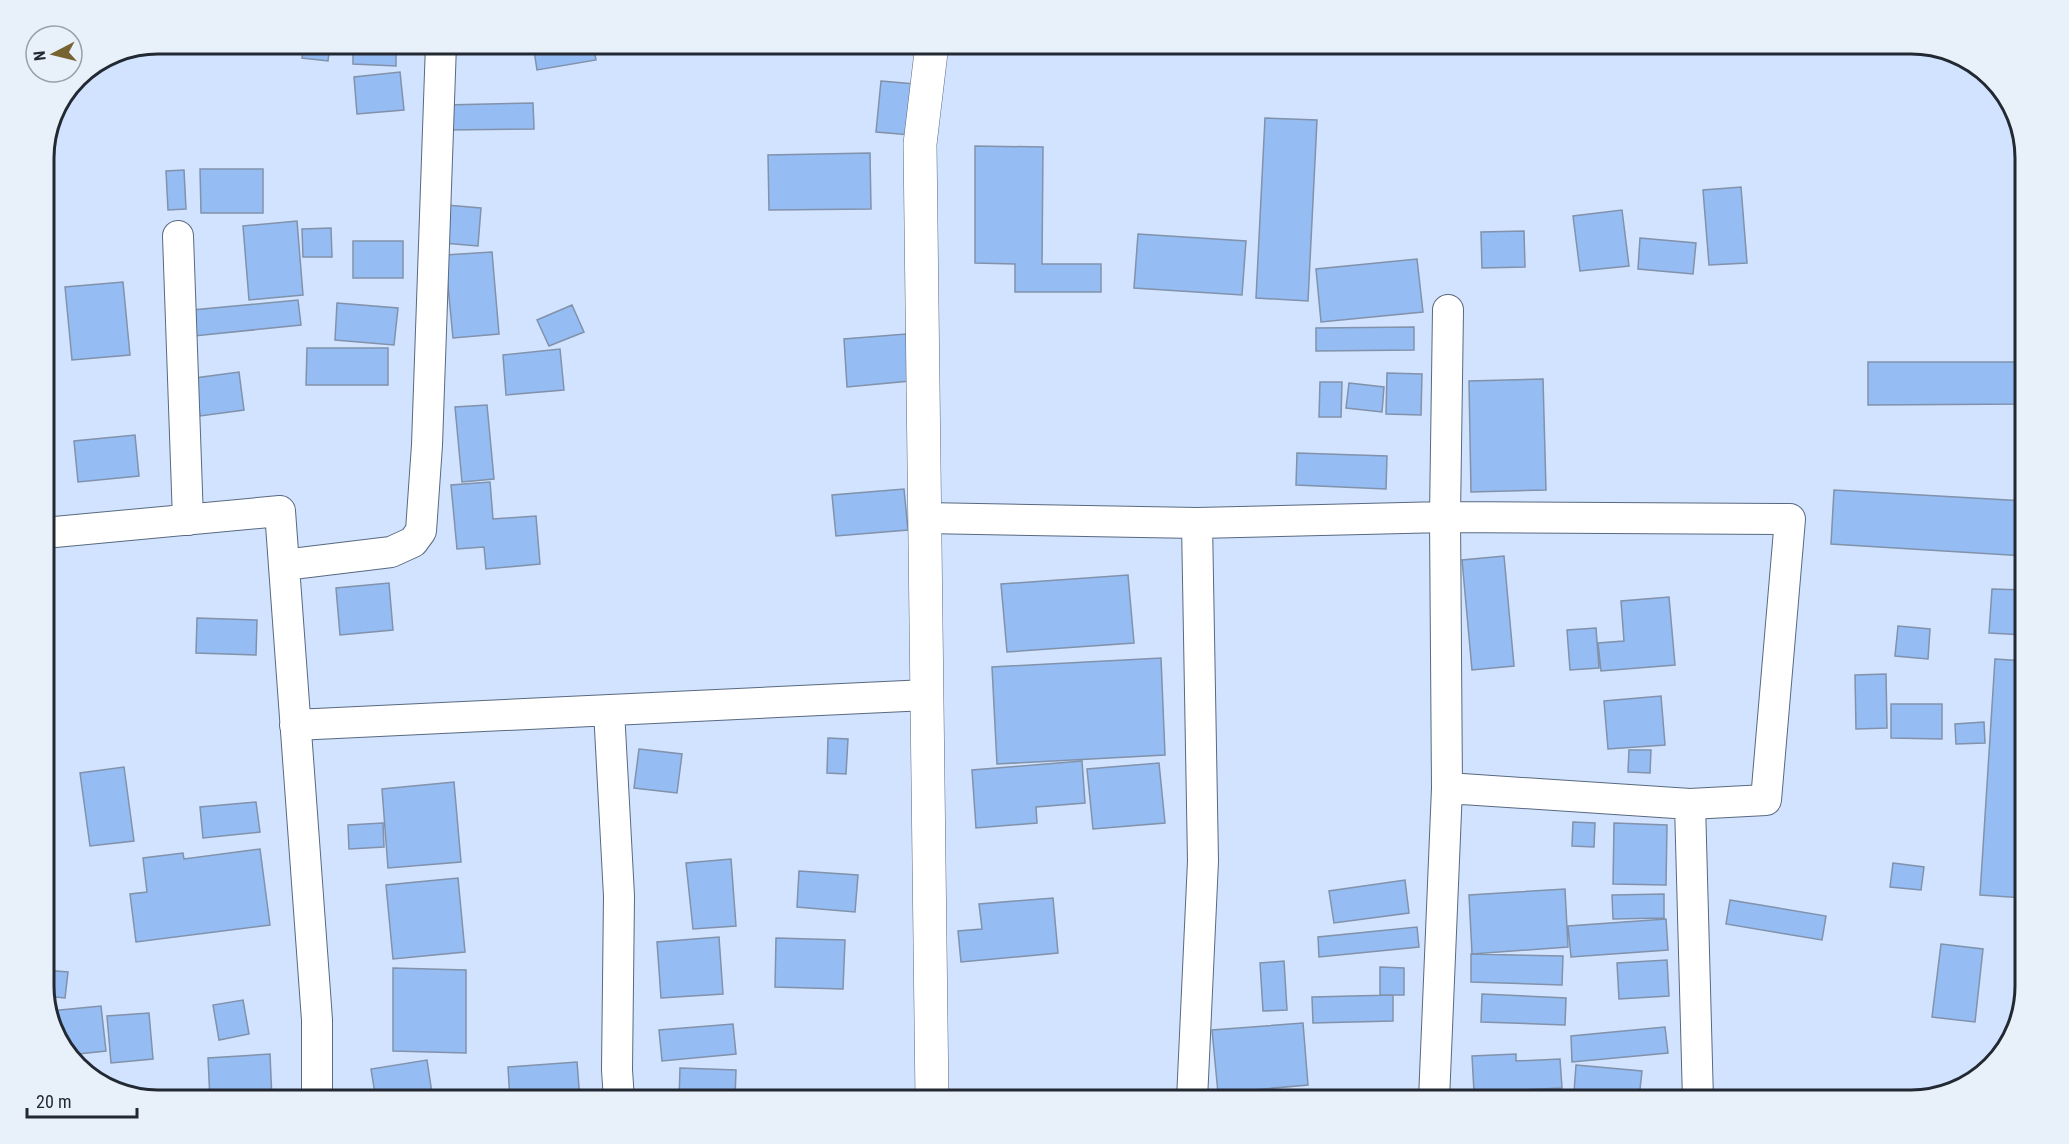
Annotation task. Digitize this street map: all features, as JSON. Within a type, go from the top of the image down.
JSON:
[{"type":"street","points":[[284,565],[391,552],[413,542],[421,531],[427,445],[441,54]]},
{"type":"street","points":[[931,54],[920,144],[932,1090]]},
{"type":"street","points":[[178,236],[188,520]]},
{"type":"street","points":[[1434,1090],[1447,788],[1445,517],[1448,310]]},
{"type":"street","points":[[54,532],[280,511],[317,1020],[317,1090]]},
{"type":"street","points":[[925,518],[1197,523],[1445,517],[1790,519],[1766,800],[1690,804],[1447,788]]},
{"type":"street","points":[[1193,1090],[1203,861],[1197,523]]},
{"type":"street","points":[[296,725],[927,695]]},
{"type":"street","points":[[609,710],[619,896],[618,1090]]},
{"type":"street","points":[[1690,804],[1698,1090]]},
{"type":"building","points":[[303,54],[329,54],[328,61],[302,58]]},
{"type":"building","points":[[353,54],[396,54],[396,66],[353,64]]},
{"type":"building","points":[[535,54],[595,54],[596,60],[537,70]]},
{"type":"building","points":[[400,72],[404,110],[357,114],[354,77]]},
{"type":"building","points":[[881,81],[915,84],[911,135],[876,132]]},
{"type":"building","points":[[533,103],[534,129],[445,130],[444,105]]},
{"type":"building","points":[[1265,118],[1317,120],[1308,301],[1256,298]]},
{"type":"building","points":[[975,146],[1043,147],[1042,264],[1101,264],[1101,292],[1015,292],[1015,264],[975,263]]},
{"type":"building","points":[[870,153],[871,209],[769,210],[768,155]]},
{"type":"building","points":[[200,169],[263,169],[263,213],[201,213]]},
{"type":"building","points":[[184,170],[186,209],[168,210],[166,171]]},
{"type":"building","points":[[1741,187],[1747,263],[1709,265],[1703,190]]},
{"type":"building","points":[[446,205],[481,208],[478,246],[443,243]]},
{"type":"building","points":[[1622,210],[1629,266],[1580,271],[1573,216]]},
{"type":"building","points":[[297,221],[303,295],[249,300],[243,226]]},
{"type":"building","points":[[331,228],[332,257],[303,257],[302,229]]},
{"type":"building","points":[[1524,231],[1525,267],[1482,268],[1481,232]]},
{"type":"building","points":[[1138,234],[1246,241],[1242,295],[1134,288]]},
{"type":"building","points":[[1640,238],[1696,243],[1693,274],[1638,269]]},
{"type":"building","points":[[353,241],[403,241],[403,278],[353,278]]},
{"type":"building","points":[[492,252],[499,334],[453,338],[445,255]]},
{"type":"building","points":[[1417,259],[1423,312],[1321,322],[1316,269]]},
{"type":"building","points":[[123,282],[130,355],[72,360],[65,287]]},
{"type":"building","points":[[298,300],[301,325],[194,336],[192,310]]},
{"type":"building","points":[[337,303],[398,308],[394,345],[335,340]]},
{"type":"building","points":[[572,305],[584,332],[549,346],[537,320]]},
{"type":"building","points":[[1414,327],[1414,350],[1316,351],[1316,328]]},
{"type":"building","points":[[906,334],[910,381],[847,387],[844,339]]},
{"type":"building","points":[[307,348],[388,348],[388,385],[306,385]]},
{"type":"building","points":[[560,349],[564,390],[506,395],[503,355]]},
{"type":"building","points":[[1868,362],[2015,362],[2015,404],[1868,405]]},
{"type":"building","points":[[239,372],[244,410],[200,416],[195,378]]},
{"type":"building","points":[[1387,373],[1422,374],[1421,415],[1386,414]]},
{"type":"building","points":[[1543,379],[1546,490],[1471,492],[1469,381]]},
{"type":"building","points":[[1320,382],[1342,382],[1341,417],[1319,417]]},
{"type":"building","points":[[1349,383],[1384,387],[1382,412],[1346,408]]},
{"type":"building","points":[[487,405],[494,479],[462,482],[455,407]]},
{"type":"building","points":[[135,435],[139,476],[78,482],[74,441]]},
{"type":"building","points":[[1297,453],[1387,456],[1386,489],[1296,485]]},
{"type":"building","points":[[490,482],[493,519],[536,516],[540,564],[486,569],[484,547],[457,549],[451,485]]},
{"type":"building","points":[[904,489],[908,530],[836,536],[832,495]]},
{"type":"building","points":[[1834,490],[2015,500],[2015,555],[1831,544]]},
{"type":"building","points":[[1504,556],[1514,666],[1472,670],[1462,560]]},
{"type":"building","points":[[1128,575],[1134,643],[1007,652],[1001,584]]},
{"type":"building","points":[[389,583],[393,630],[340,635],[336,588]]},
{"type":"building","points":[[1992,589],[2015,590],[2015,634],[1989,633]]},
{"type":"building","points":[[1669,597],[1675,665],[1601,671],[1598,643],[1624,641],[1621,601]]},
{"type":"building","points":[[197,618],[257,620],[256,655],[196,653]]},
{"type":"building","points":[[1898,626],[1930,629],[1928,659],[1895,656]]},
{"type":"building","points":[[1596,628],[1599,668],[1570,670],[1567,630]]},
{"type":"building","points":[[1161,658],[1165,755],[997,764],[992,667]]},
{"type":"building","points":[[1995,659],[2015,660],[2015,897],[1980,895]]},
{"type":"building","points":[[1886,674],[1887,728],[1856,729],[1855,675]]},
{"type":"building","points":[[1661,696],[1665,745],[1608,749],[1604,701]]},
{"type":"building","points":[[1891,704],[1942,704],[1942,739],[1891,738]]},
{"type":"building","points":[[1984,722],[1985,743],[1956,744],[1955,724]]},
{"type":"building","points":[[828,738],[848,739],[846,774],[827,773]]},
{"type":"building","points":[[639,749],[682,754],[677,793],[634,788]]},
{"type":"building","points":[[1629,750],[1651,750],[1650,773],[1628,772]]},
{"type":"building","points":[[1082,761],[1085,803],[1036,807],[1037,823],[976,828],[972,770]]},
{"type":"building","points":[[1159,763],[1165,823],[1093,829],[1087,769]]},
{"type":"building","points":[[124,767],[134,841],[90,846],[80,773]]},
{"type":"building","points":[[454,782],[461,862],[388,868],[382,789]]},
{"type":"building","points":[[256,802],[260,832],[203,838],[200,807]]},
{"type":"building","points":[[1573,822],[1595,823],[1594,847],[1572,846]]},
{"type":"building","points":[[383,823],[384,847],[349,849],[348,825]]},
{"type":"building","points":[[1614,823],[1667,825],[1666,885],[1613,884]]},
{"type":"building","points":[[260,849],[270,925],[136,942],[130,894],[147,892],[143,858],[183,853],[184,859]]},
{"type":"building","points":[[731,859],[736,926],[693,929],[686,863]]},
{"type":"building","points":[[1893,863],[1924,867],[1921,890],[1890,887]]},
{"type":"building","points":[[799,871],[858,875],[855,912],[797,907]]},
{"type":"building","points":[[458,878],[465,952],[393,959],[386,885]]},
{"type":"building","points":[[1405,880],[1409,913],[1334,923],[1329,891]]},
{"type":"building","points":[[1565,889],[1568,947],[1472,954],[1469,895]]},
{"type":"building","points":[[1664,894],[1664,918],[1613,919],[1612,895]]},
{"type":"building","points":[[1053,898],[1058,953],[961,962],[958,931],[982,929],[979,904]]},
{"type":"building","points":[[1730,900],[1826,916],[1822,940],[1726,924]]},
{"type":"building","points":[[1666,919],[1668,950],[1571,957],[1568,926]]},
{"type":"building","points":[[1417,927],[1419,947],[1319,957],[1318,937]]},
{"type":"building","points":[[719,937],[723,994],[661,998],[657,942]]},
{"type":"building","points":[[776,938],[845,940],[843,989],[775,987]]},
{"type":"building","points":[[1941,944],[1983,949],[1975,1022],[1932,1017]]},
{"type":"building","points":[[1471,954],[1563,956],[1562,985],[1471,982]]},
{"type":"building","points":[[1667,960],[1669,996],[1619,999],[1617,963]]},
{"type":"building","points":[[1284,961],[1287,1010],[1263,1011],[1260,963]]},
{"type":"building","points":[[1380,967],[1404,968],[1404,995],[1380,995]]},
{"type":"building","points":[[393,968],[466,970],[466,1053],[393,1051]]},
{"type":"building","points":[[54,971],[68,972],[65,998],[55,997]]},
{"type":"building","points":[[1482,994],[1566,998],[1565,1025],[1481,1022]]},
{"type":"building","points":[[1393,995],[1393,1021],[1313,1023],[1312,997]]},
{"type":"building","points":[[243,1000],[249,1034],[219,1040],[213,1005]]},
{"type":"building","points":[[101,1006],[106,1051],[79,1054],[71,1044],[57,1010]]},
{"type":"building","points":[[149,1013],[153,1059],[111,1063],[107,1016]]},
{"type":"building","points":[[1303,1023],[1308,1085],[1252,1090],[1218,1090],[1212,1030]]},
{"type":"building","points":[[733,1024],[736,1054],[662,1061],[659,1030]]},
{"type":"building","points":[[1665,1027],[1668,1053],[1572,1062],[1571,1036]]},
{"type":"building","points":[[270,1054],[272,1090],[210,1090],[208,1058]]},
{"type":"building","points":[[1516,1054],[1516,1061],[1560,1059],[1562,1088],[1474,1090],[1472,1056]]},
{"type":"building","points":[[427,1060],[432,1090],[374,1090],[371,1069]]},
{"type":"building","points":[[577,1062],[579,1090],[509,1090],[508,1067]]},
{"type":"building","points":[[1576,1065],[1642,1071],[1640,1090],[1574,1090]]},
{"type":"building","points":[[680,1068],[736,1070],[735,1090],[679,1090]]}]
